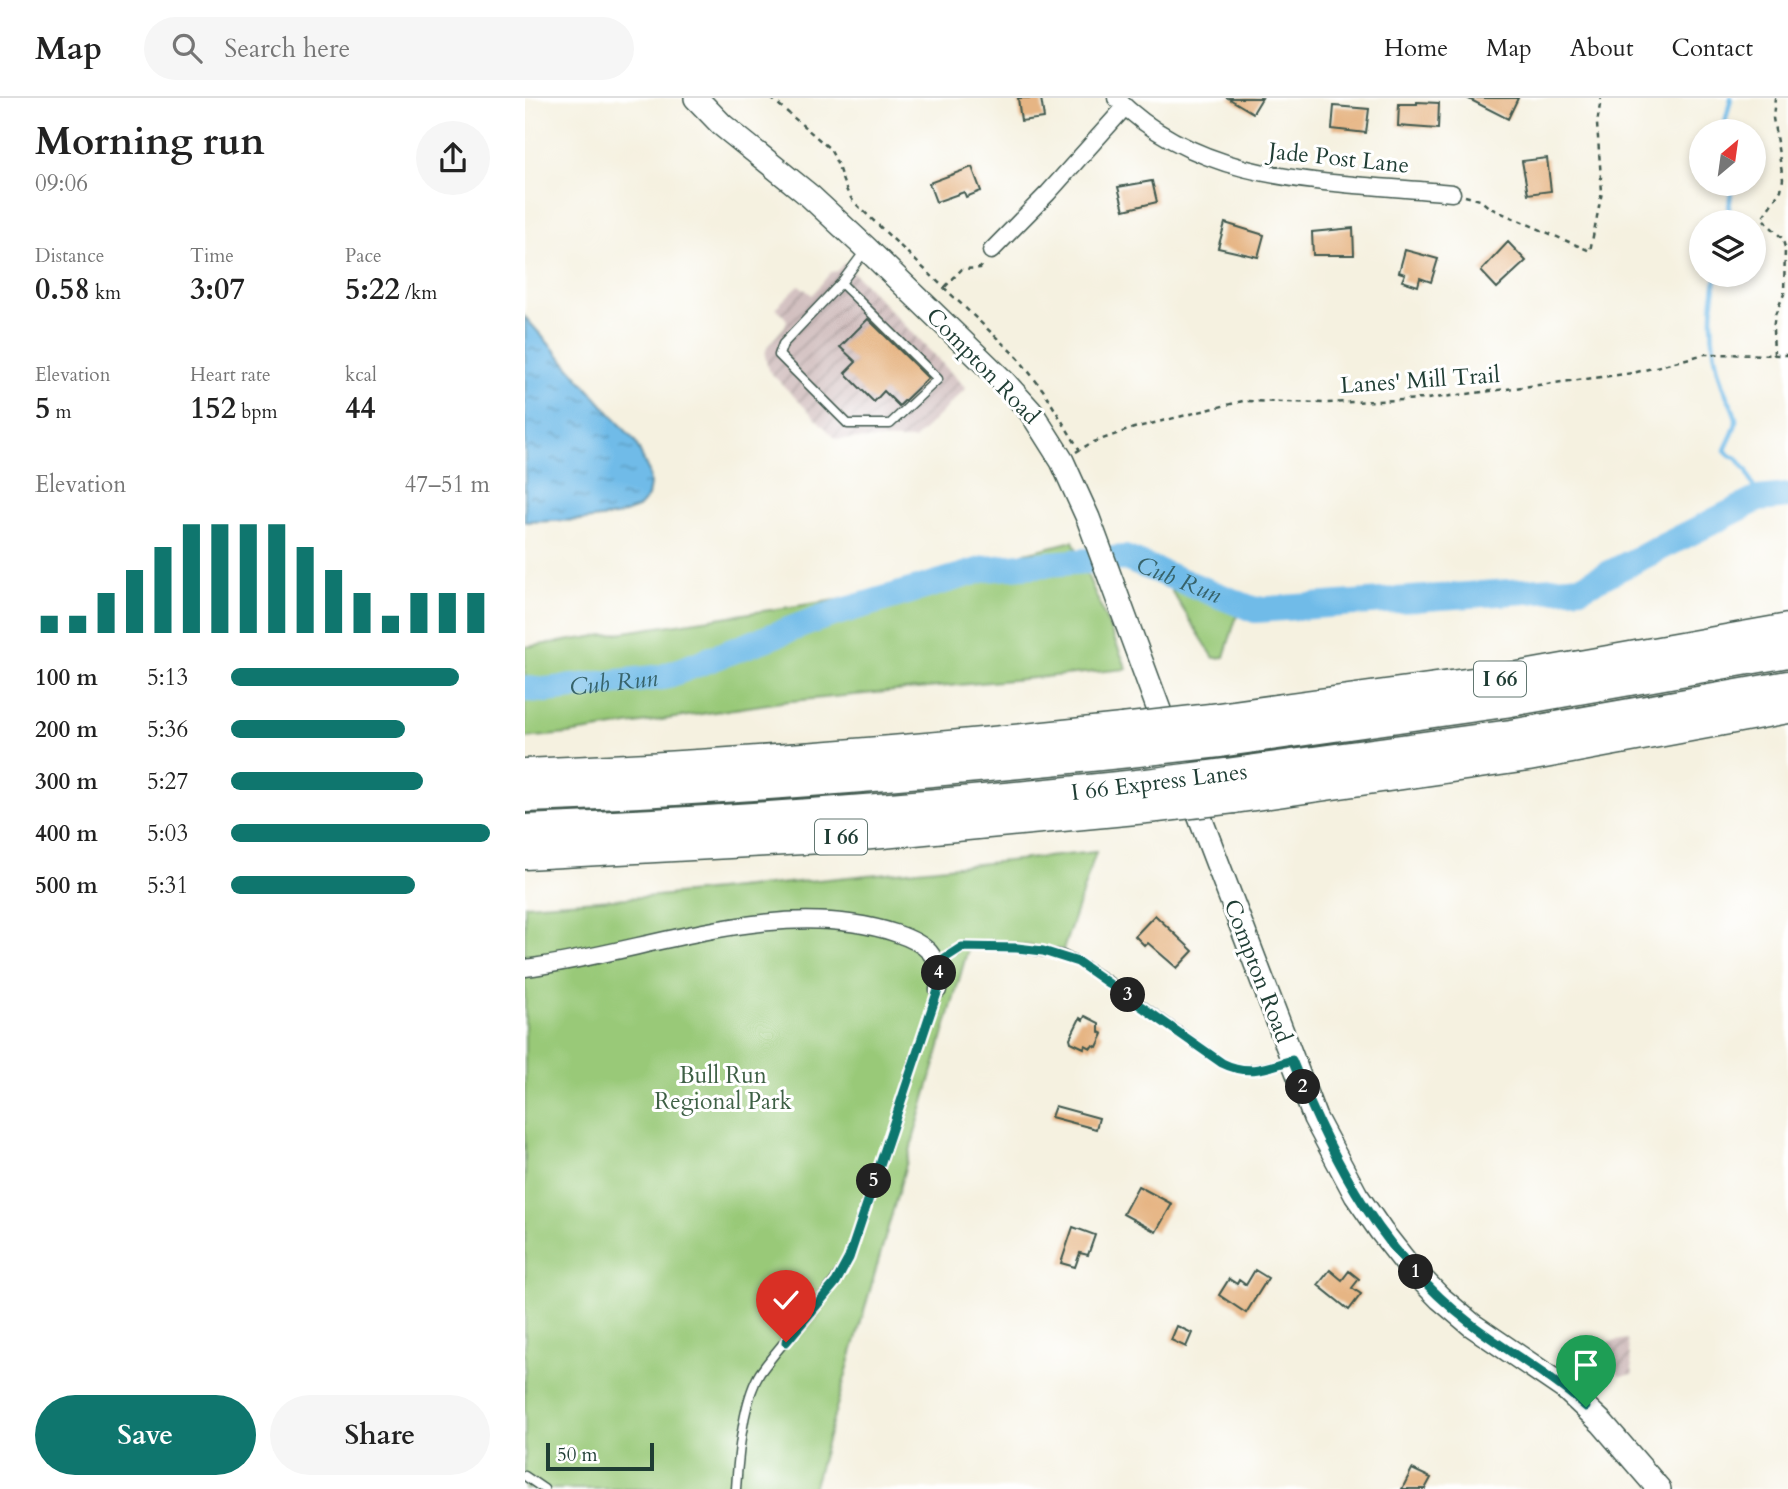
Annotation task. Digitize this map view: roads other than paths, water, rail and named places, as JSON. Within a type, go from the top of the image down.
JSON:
[{"type":"highway","name":"I 66","points":[[525,774],[776,761],[971,745],[1126,740],[1215,730],[1788,629]]},
{"type":"highway","name":"I 66 Express Lanes","points":[[1215,730],[1505,702],[1788,652]]},
{"type":"highway","name":"I 66 Express Lanes","points":[[1230,786],[1788,686]]},
{"type":"highway","name":"I 66","points":[[525,854],[840,837],[1152,795],[1528,756],[1788,708]]},
{"type":"highway","name":"I 66 Express Lanes","points":[[525,797],[828,779],[1126,740]]},
{"type":"highway","name":"I 66 Express Lanes","points":[[525,830],[798,816],[1012,798],[1152,795]]},
{"type":"street","name":"Compton Road","points":[[697,98],[722,125],[810,196],[867,249],[1004,382],[1071,455],[1088,518],[1159,710]]},
{"type":"street","name":"Jade Post Lane","points":[[1121,102],[1145,124],[1179,144],[1250,172],[1290,179],[1452,193]]},
{"type":"street","points":[[991,251],[1048,193],[1121,102]]},
{"type":"street","name":"Compton Road","points":[[1199,815],[1315,1118],[1338,1163],[1381,1231],[1407,1264],[1472,1325],[1566,1389],[1611,1433],[1658,1489]]},
{"type":"street","points":[[525,968],[733,928],[810,920],[861,924],[904,936],[926,949],[937,963],[938,990]]},
{"type":"lane","points":[[841,283],[938,379],[890,424],[848,424],[779,355],[783,344],[841,283],[867,249]]},
{"type":"lane","points":[[937,963],[962,947],[1017,948],[1063,955],[1107,980],[1235,1070],[1256,1069],[1292,1060]]},
{"type":"lane","points":[[736,1489],[738,1454],[748,1404],[759,1375],[836,1282],[849,1258],[938,990]]},
{"type":"lane","points":[[525,1476],[544,1489]]},
{"type":"water","points":[[525,317],[635,441],[649,472],[650,484],[648,497],[638,508],[616,516],[584,520],[525,522]]},
{"type":"waterway","points":[[1726,119],[1731,98]]},
{"type":"waterway","points":[[1729,210],[1731,196]]},
{"type":"waterway","points":[[1715,287],[1713,343],[1722,384],[1736,419],[1734,431],[1725,450],[1730,456],[1737,458],[1747,471],[1758,499]]},
{"type":"waterway","name":"Cub Run","points":[[525,689],[546,690],[663,677],[823,617],[985,569],[1125,558],[1255,610],[1582,587],[1758,499],[1788,496]]},
{"type":"park label","name":"Bull Run Regional Park","points":[[723,1088]]}]
